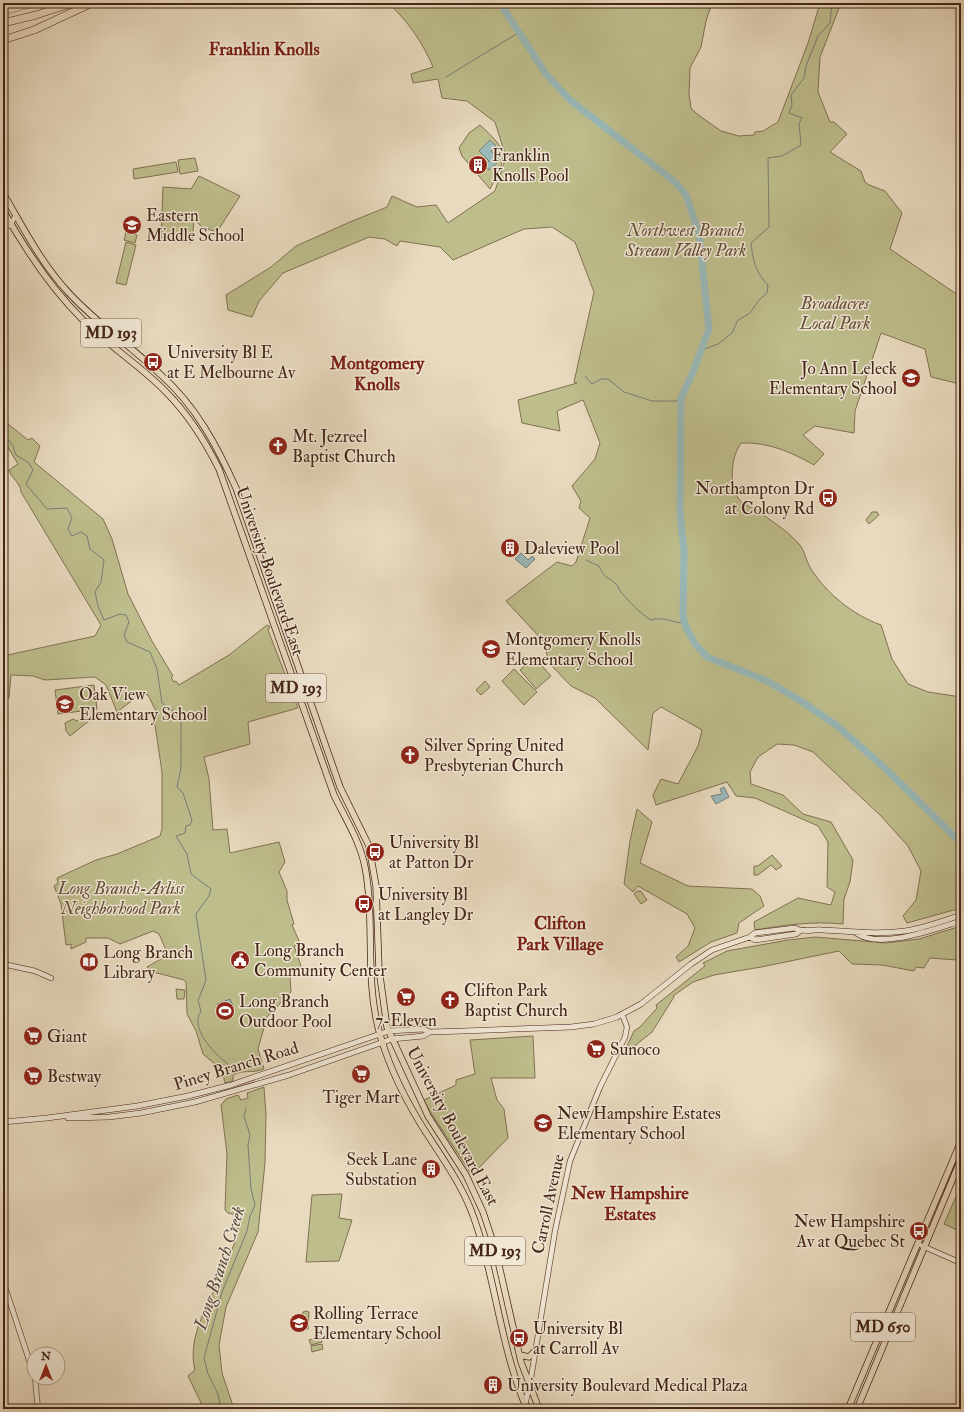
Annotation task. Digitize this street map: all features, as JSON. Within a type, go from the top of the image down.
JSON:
[{"type":"highway","points":[[3,11],[34,3]]},
{"type":"highway","points":[[3,23],[36,15],[73,3]]},
{"type":"highway","points":[[3,40],[34,30],[92,3]]},
{"type":"main road","name":"University Boulevard East","points":[[3,193],[45,263],[68,292],[101,325],[162,375],[202,422],[226,465],[236,488],[340,787],[369,846],[376,886],[383,1010],[389,1031],[428,1116],[466,1175],[483,1212],[496,1255],[529,1387]]},
{"type":"main road","name":"University Boulevard East","points":[[3,210],[34,261],[65,301],[90,326],[166,392],[196,428],[219,469],[334,795],[355,837],[365,866],[372,994],[379,1033],[408,1101],[454,1174],[470,1210],[492,1282],[512,1369],[526,1408]]},
{"type":"main road","name":"Piney Branch Road","points":[[3,1122],[47,1118],[156,1103],[210,1091],[379,1033],[389,1031],[423,1029],[430,1032],[572,1027],[594,1024],[622,1014],[650,998],[691,964],[712,950],[750,937],[755,933],[795,928],[800,931],[820,930],[856,933],[906,931],[961,915]]},
{"type":"main road","name":"Piney Branch Road","points":[[856,933],[862,937],[892,938],[914,935],[961,921]]},
{"type":"main road","name":"Piney Branch Road","points":[[47,1118],[97,1117],[158,1110],[212,1098],[289,1075],[382,1042],[392,1039],[423,1036],[430,1032]]},
{"type":"main road","name":"MD 650","points":[[848,1409],[961,1141]]},
{"type":"main road","name":"MD 650","points":[[858,1409],[961,1159]]},
{"type":"main road","points":[[520,1355],[529,1357],[534,1352]]},
{"type":"main road","name":"Carroll Avenue","points":[[526,1408],[529,1387]]},
{"type":"main road","name":"MD 193","points":[[529,1387],[539,1409]]},
{"type":"street","points":[[11,224],[16,215]]},
{"type":"street","points":[[3,229],[11,224],[21,223]]},
{"type":"street","points":[[3,964],[35,971],[51,978]]},
{"type":"street","name":"Carroll Avenue","points":[[529,1387],[555,1230],[570,1161],[600,1087],[625,1036],[626,1027],[622,1014]]},
{"type":"street","points":[[96,1111],[97,1117]]},
{"type":"street","points":[[918,1244],[961,1263]]},
{"type":"street","points":[[3,1281],[26,1352]]},
{"type":"street","points":[[35,1386],[38,1409]]},
{"type":"green space","name":"Northwest Branch Stream Valley Park","points":[[388,3],[712,3],[706,21],[701,47],[690,68],[689,94],[691,108],[721,131],[739,136],[754,135],[755,132],[763,131],[778,122],[808,43],[820,3],[841,3],[820,57],[818,92],[830,122],[834,122],[847,134],[830,152],[861,171],[865,182],[869,185],[885,191],[902,213],[890,249],[961,297],[960,384],[931,377],[925,349],[881,333],[855,411],[854,433],[815,426],[803,435],[824,454],[814,465],[797,456],[770,446],[741,443],[733,462],[733,485],[741,502],[756,510],[779,526],[799,544],[817,578],[833,595],[860,616],[881,625],[892,659],[908,684],[928,692],[961,697],[961,908],[907,923],[903,916],[916,900],[921,871],[908,846],[881,816],[813,752],[794,745],[777,744],[758,757],[750,772],[751,784],[783,795],[803,814],[831,822],[853,860],[850,882],[844,899],[843,924],[799,924],[755,930],[754,922],[798,898],[831,905],[835,892],[827,887],[828,842],[818,826],[755,798],[736,796],[727,782],[656,805],[653,795],[661,779],[678,784],[698,746],[702,730],[661,707],[653,713],[648,750],[595,698],[571,686],[552,666],[547,657],[546,644],[506,601],[557,562],[572,566],[576,562],[590,518],[579,508],[581,501],[572,486],[595,459],[600,443],[583,400],[557,411],[560,431],[522,423],[518,400],[577,383],[574,382],[594,292],[575,242],[552,227],[524,229],[453,260],[440,247],[400,241],[397,246],[385,239],[369,237],[283,273],[259,301],[252,317],[228,310],[226,295],[271,267],[296,246],[387,207],[392,196],[417,207],[436,205],[448,223],[495,191],[506,157],[495,122],[467,101],[442,98],[438,79],[413,83],[411,74],[433,67],[425,49],[414,33],[402,17]]},
{"type":"green space","points":[[480,125],[496,141],[503,154],[503,160],[490,189],[462,156],[459,148],[469,133]]},
{"type":"green space","points":[[195,158],[198,171],[180,174],[178,160]]},
{"type":"green space","points":[[176,162],[178,172],[134,179],[133,169]]},
{"type":"green space","points":[[199,176],[240,196],[217,232],[202,227],[194,219],[192,242],[161,241],[163,187],[191,189]]},
{"type":"green space","points":[[126,232],[137,235],[135,243],[124,240]]},
{"type":"green space","points":[[126,242],[136,245],[126,285],[116,283]]},
{"type":"green space","name":"Long Branch-Arliss Neighborhood Park","points":[[3,420],[28,440],[32,438],[40,446],[34,462],[103,519],[112,539],[128,594],[152,641],[173,676],[171,677],[174,682],[176,681],[179,685],[229,655],[267,625],[270,627],[268,630],[298,708],[248,722],[250,744],[204,757],[209,779],[213,830],[227,829],[230,853],[279,842],[285,862],[279,872],[287,891],[287,900],[294,924],[292,925],[300,943],[294,946],[301,966],[290,978],[291,992],[267,1017],[258,1049],[264,1069],[237,1073],[233,1075],[233,1081],[225,1083],[222,1070],[203,1054],[196,1031],[187,1014],[186,982],[184,980],[153,972],[147,967],[166,956],[166,950],[159,934],[153,931],[120,944],[108,938],[86,938],[86,942],[71,949],[71,944],[66,945],[61,904],[54,886],[58,883],[57,878],[96,860],[117,854],[160,836],[162,829],[162,772],[154,718],[158,715],[148,695],[142,693],[117,712],[106,685],[95,677],[45,680],[33,676],[11,675],[9,698],[3,698],[3,656],[95,636],[101,625],[21,492],[21,489],[10,473],[9,470],[18,464],[3,439]]},
{"type":"green space","points":[[872,512],[877,512],[879,515],[869,524],[866,520]]},
{"type":"green space","points":[[534,657],[551,676],[536,689],[520,670]]},
{"type":"green space","points":[[514,669],[537,692],[524,705],[502,681]]},
{"type":"green space","points":[[485,681],[490,687],[481,695],[476,690]]},
{"type":"green space","points":[[94,685],[97,709],[58,714],[55,690]]},
{"type":"green space","points":[[85,714],[90,720],[70,736],[66,731],[65,723],[73,719],[77,721]]},
{"type":"green space","points":[[637,809],[652,822],[640,863],[688,886],[752,889],[760,896],[764,906],[739,923],[737,933],[711,942],[679,962],[676,957],[688,946],[695,928],[687,914],[638,886],[633,892],[624,884],[630,841]]},
{"type":"green space","points":[[772,855],[782,866],[776,870],[771,865],[758,875],[754,875],[754,866],[758,866]]},
{"type":"green space","points":[[637,891],[641,891],[647,900],[641,904],[634,894]]},
{"type":"green space","points":[[961,926],[961,956],[957,960],[930,958],[924,968],[916,967],[914,971],[882,965],[852,964],[839,951],[714,975],[693,982],[673,996],[674,997],[652,1032],[632,1048],[627,1046],[634,1031],[640,1027],[657,1008],[656,1005],[705,966],[703,963],[727,951],[788,940],[815,937],[886,943],[919,939]]},
{"type":"green space","points":[[176,989],[185,990],[184,999],[177,999]]},
{"type":"green space","points":[[533,1036],[535,1078],[491,1078],[497,1100],[504,1109],[508,1138],[472,1175],[424,1100],[456,1085],[456,1080],[475,1074],[470,1040]]},
{"type":"green space","points":[[264,1087],[266,1114],[265,1163],[258,1232],[226,1307],[219,1345],[222,1373],[234,1409],[204,1409],[188,1376],[195,1370],[193,1357],[194,1344],[201,1318],[235,1242],[240,1216],[228,1213],[225,1210],[227,1154],[221,1105],[226,1099],[238,1095],[241,1100],[248,1098],[247,1093]]},
{"type":"green space","points":[[961,1185],[961,1232],[944,1224]]},
{"type":"green space","points":[[342,1194],[339,1218],[352,1220],[339,1261],[306,1262],[312,1195]]},
{"type":"green space","points":[[303,1312],[309,1312],[308,1329],[300,1328]]},
{"type":"green space","points":[[321,1337],[322,1342],[311,1345],[309,1340]]},
{"type":"green space","points":[[322,1344],[323,1349],[312,1352],[311,1346]]},
{"type":"water","points":[[490,140],[496,146],[491,151],[500,160],[489,170],[485,165],[489,161],[479,151]]},
{"type":"water","points":[[521,553],[528,560],[532,556],[535,559],[526,568],[515,559]]},
{"type":"water","points":[[724,787],[729,797],[716,804],[711,796],[722,794],[720,789]]},
{"type":"water","name":"Long Branch Outdoor Pool","points":[[230,999],[233,1006],[228,1008],[231,1015],[223,1018],[217,1004]]},
{"type":"waterway","points":[[394,6],[397,3]]},
{"type":"waterway","points":[[500,3],[546,74],[570,100],[675,182],[686,195],[699,234],[709,329],[693,372],[681,398],[680,511],[684,552],[683,618],[695,644],[707,657],[767,681],[801,701],[836,725],[887,770],[961,843]]},
{"type":"waterway","points":[[702,350],[718,344],[732,333],[738,320],[750,313],[759,300],[767,293],[768,285],[755,266],[751,243],[769,227],[768,158],[782,156],[801,145],[799,124],[802,118],[789,113],[792,105],[791,95],[804,78],[806,66],[818,36],[830,23],[832,3]]},
{"type":"waterway","points":[[446,77],[518,33]]},
{"type":"waterway","points":[[585,376],[592,384],[601,379],[608,379],[624,392],[652,401],[681,401]]},
{"type":"waterway","name":"Long Branch Creek","points":[[3,433],[13,446],[16,455],[29,463],[33,470],[26,484],[47,509],[67,508],[72,518],[68,529],[72,536],[81,532],[87,536],[90,549],[104,560],[101,582],[95,592],[98,606],[104,620],[120,614],[126,615],[129,622],[124,635],[127,642],[150,652],[157,669],[162,703],[181,717],[181,768],[177,787],[183,793],[192,820],[190,825],[186,826],[185,833],[176,836],[187,854],[191,874],[211,889],[209,896],[196,914],[206,980],[198,1001],[201,1011],[198,1018],[199,1027],[202,1035],[213,1051],[233,1068]]},
{"type":"waterway","points":[[586,560],[599,566],[605,576],[616,584],[631,603],[651,620],[664,619],[685,623]]},
{"type":"waterway","name":"Long Branch Creek","points":[[221,1409],[218,1394],[208,1374],[204,1358],[222,1292],[247,1231],[250,1216],[255,1205],[251,1189],[248,1145],[250,1135],[244,1116],[246,1108]]},
{"type":"place","name":"Franklin Knolls Pool","points":[[478,165]]},
{"type":"place","name":"Eastern Middle School","points":[[132,225]]},
{"type":"place","name":"University Bl E at E Melbourne Av","points":[[153,362]]},
{"type":"place","name":"Jo Ann Leleck Elementary School","points":[[911,378]]},
{"type":"place","name":"Mt. Jezreel Baptist Church","points":[[278,446]]},
{"type":"place","name":"Northampton Dr at Colony Rd","points":[[828,498]]},
{"type":"place","name":"Daleview Pool","points":[[510,548]]},
{"type":"place","name":"Montgomery Knolls Elementary School","points":[[491,649]]},
{"type":"place","name":"Oak View Elementary School","points":[[65,704]]},
{"type":"place","name":"Silver Spring United Presbyterian Church","points":[[410,755]]},
{"type":"place","name":"University Bl at Patton Dr","points":[[375,852]]},
{"type":"place","name":"University Bl at Langley Dr","points":[[364,904]]},
{"type":"place","name":"Long Branch Community Center","points":[[240,960]]},
{"type":"place","name":"Long Branch Library","points":[[89,962]]},
{"type":"place","name":"7-Eleven","points":[[406,997]]},
{"type":"place","name":"Clifton Park Baptist Church","points":[[450,1000]]},
{"type":"place","name":"Long Branch Outdoor Pool","points":[[225,1011]]},
{"type":"place","name":"Giant","points":[[33,1036]]},
{"type":"place","name":"Sunoco","points":[[596,1049]]},
{"type":"place","name":"Tiger Mart","points":[[361,1074]]},
{"type":"place","name":"Bestway","points":[[33,1076]]},
{"type":"place","name":"New Hampshire Estates Elementary School","points":[[543,1123]]},
{"type":"place","name":"Seek Lane Substation","points":[[431,1169]]},
{"type":"place","name":"New Hampshire Av at Quebec St","points":[[919,1231]]},
{"type":"place","name":"Rolling Terrace Elementary School","points":[[299,1323]]},
{"type":"place","name":"University Bl at Carroll Av","points":[[519,1338]]},
{"type":"place","name":"University Boulevard Medical Plaza","points":[[493,1385]]},
{"type":"district","name":"Franklin Knolls","points":[[264,49]]},
{"type":"district","name":"Montgomery Knolls","points":[[377,373]]},
{"type":"district","name":"Clifton Park Village","points":[[560,933]]},
{"type":"district","name":"New Hampshire Estates","points":[[630,1203]]},
{"type":"park label","name":"Broadacres Local Park","points":[[835,313]]}]
